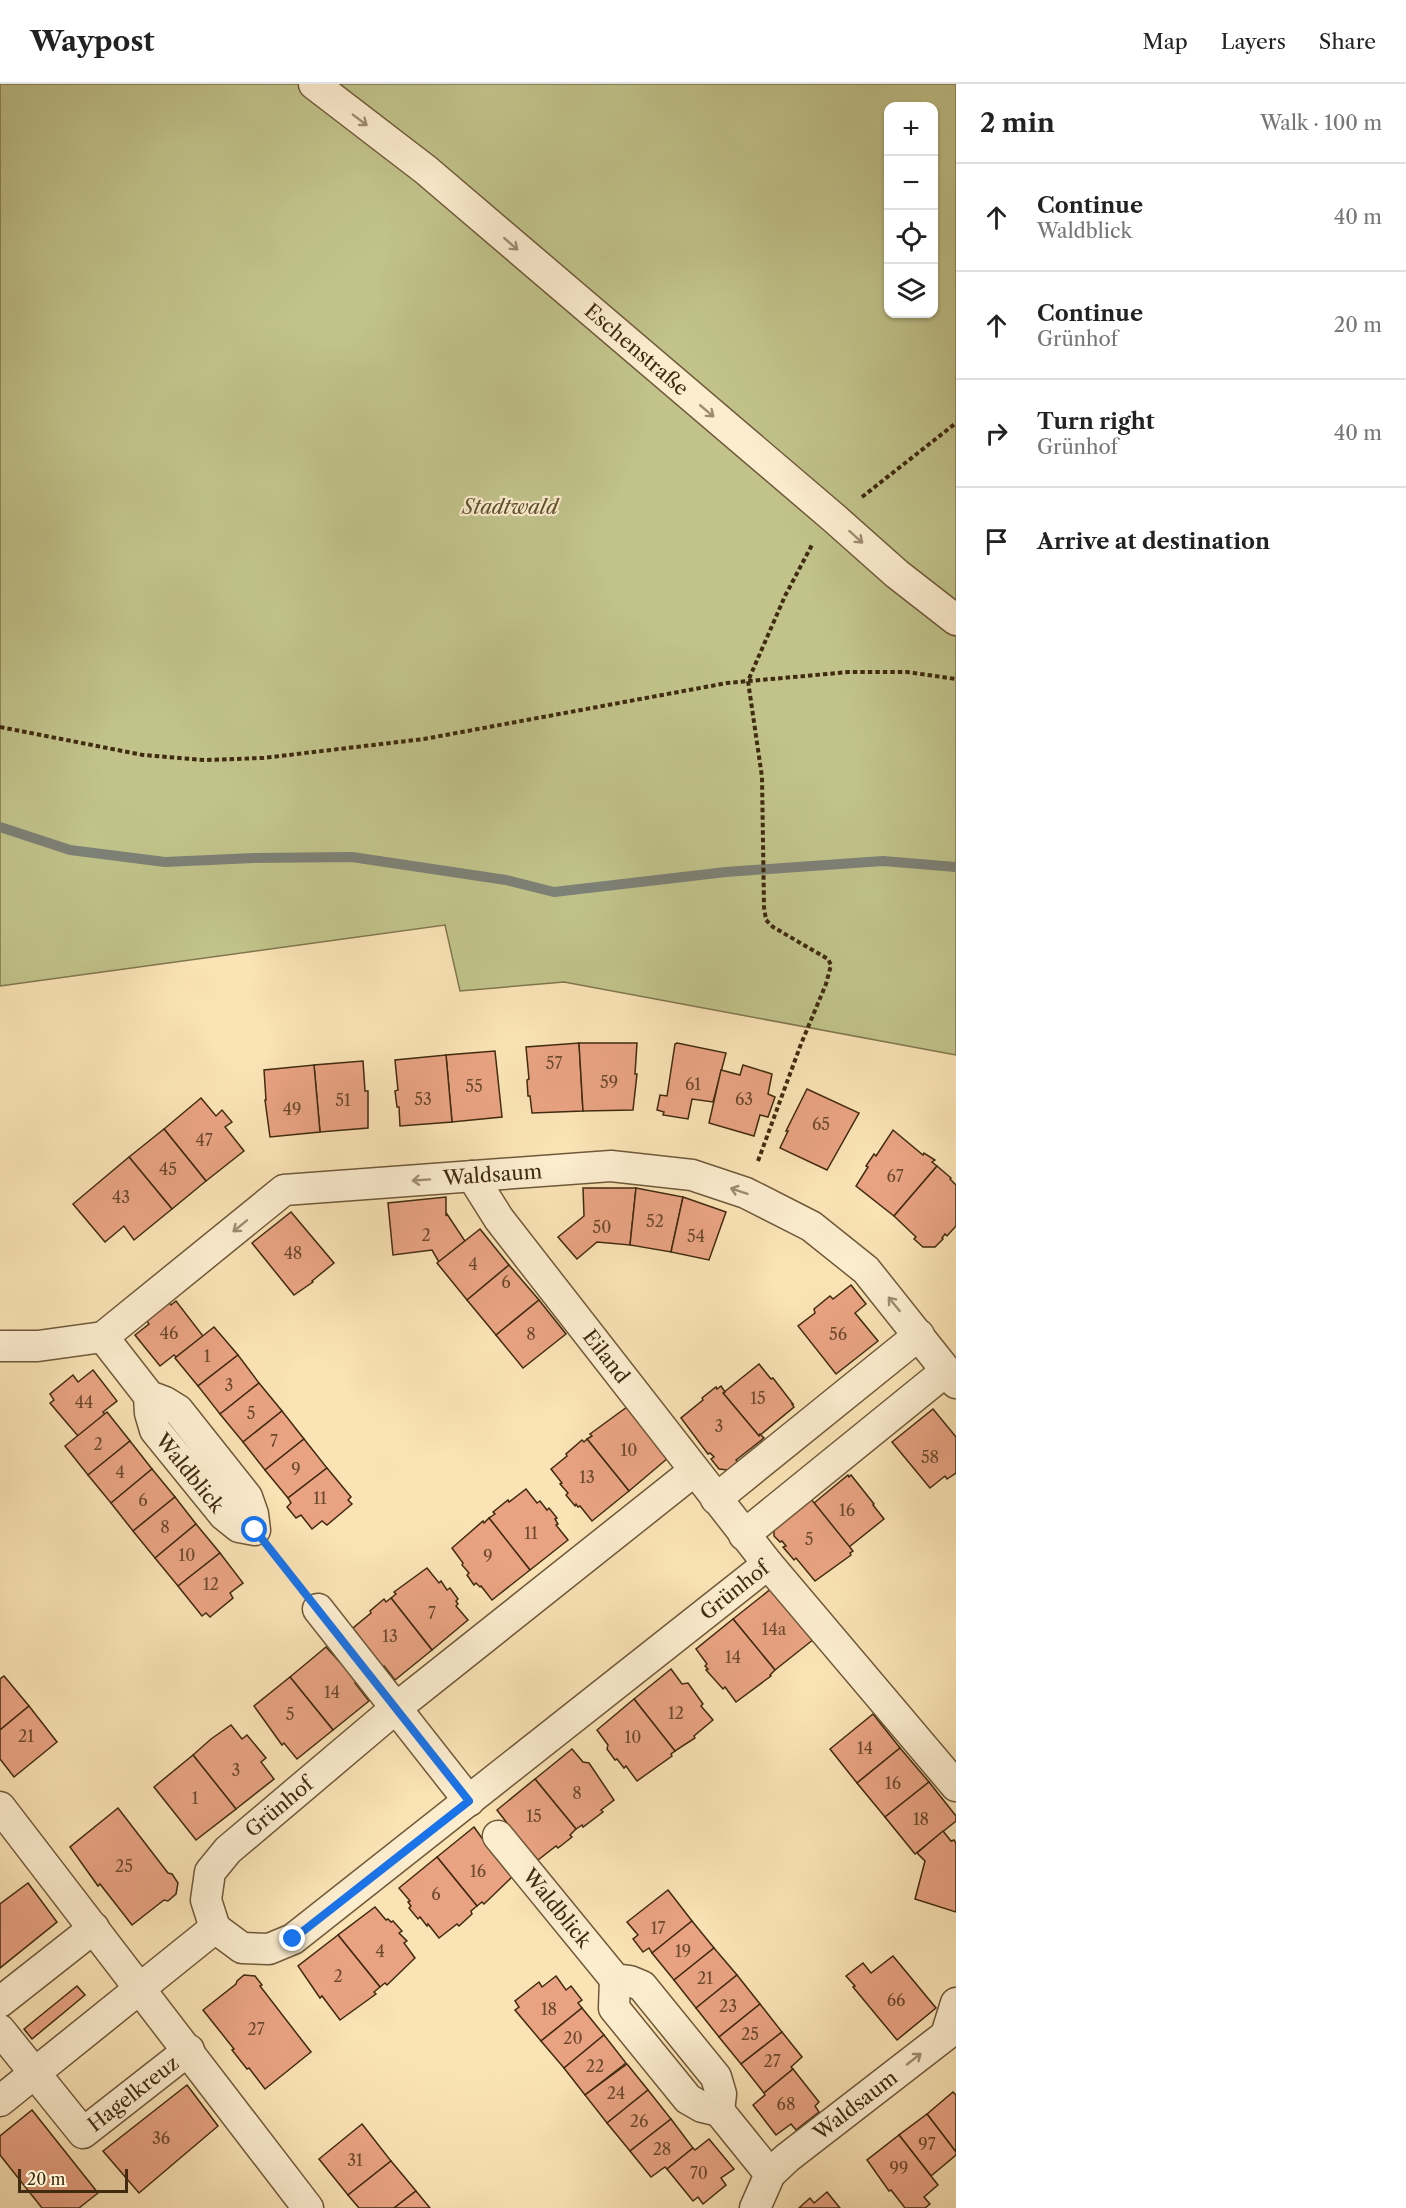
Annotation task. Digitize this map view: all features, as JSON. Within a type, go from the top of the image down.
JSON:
[{"type":"street","name":"Eschenstraße","points":[[314,84],[426,170],[897,574],[956,620]]},
{"type":"street","name":"Waldsaum","points":[[103,1337],[284,1190],[611,1166],[692,1176],[746,1193],[811,1226],[866,1270],[951,1377]]},
{"type":"street","name":"Eiland","points":[[472,1176],[499,1219],[744,1535]]},
{"type":"street","points":[[716,1499],[919,1335]]},
{"type":"street","points":[[0,1346],[38,1346],[103,1337]]},
{"type":"street","name":"Waldblick","points":[[103,1337],[149,1396],[150,1413],[155,1430],[224,1515],[239,1527],[255,1530]]},
{"type":"street","name":"Grünhof","points":[[694,1471],[396,1708],[228,1850],[210,1872],[206,1900],[215,1928],[242,1948],[269,1949],[293,1939],[768,1564],[744,1535],[951,1377]]},
{"type":"street","points":[[768,1564],[956,1786]]},
{"type":"street","points":[[318,1609],[469,1801]]},
{"type":"street","name":"Hagelkreuz","points":[[0,1807],[189,2050],[308,2208]]},
{"type":"street","name":"Waldblick","points":[[498,1836],[615,1979],[630,1981],[642,1986],[716,2077],[721,2094],[720,2111],[770,2174]]},
{"type":"street","points":[[0,2002],[94,1928]]},
{"type":"street","points":[[0,2101],[215,1928]]},
{"type":"street","name":"Waldsaum","points":[[755,2208],[770,2174],[787,2158],[946,2035],[956,2003]]},
{"type":"street","name":"Hagelkreuz","points":[[0,2030],[83,2133],[189,2050]]},
{"type":"path","points":[[746,1193],[801,1044],[826,984],[831,965],[828,959],[766,920],[762,777],[748,681],[785,596],[810,547],[834,518],[956,423]]},
{"type":"path","points":[[0,727],[143,754],[204,760],[263,758],[424,739],[727,683],[861,672],[907,672],[956,680]]},
{"type":"path","points":[[255,1530],[318,1609]]},
{"type":"green space","name":"Stadtwald","points":[[0,84],[956,84],[956,1055],[564,982],[460,991],[445,925],[0,986]]},
{"type":"building","points":[[579,1043],[583,1111],[532,1113],[530,1096],[528,1096],[526,1047]]},
{"type":"building","points":[[579,1043],[637,1043],[635,1074],[637,1074],[633,1110],[583,1111]]},
{"type":"building","points":[[677,1043],[726,1053],[713,1102],[692,1099],[688,1119],[663,1115],[664,1112],[657,1110],[660,1095],[667,1096]]},
{"type":"building","points":[[495,1051],[502,1117],[452,1122],[446,1055]]},
{"type":"building","points":[[446,1055],[452,1122],[400,1126],[395,1091],[398,1090],[395,1060]]},
{"type":"building","points":[[363,1061],[365,1091],[368,1091],[368,1128],[320,1132],[314,1065]]},
{"type":"building","points":[[314,1065],[320,1132],[270,1137],[264,1070]]},
{"type":"building","points":[[743,1065],[772,1074],[768,1094],[775,1097],[768,1117],[760,1115],[754,1136],[709,1123],[721,1070],[740,1075]]},
{"type":"building","points":[[807,1089],[859,1113],[827,1170],[780,1148]]},
{"type":"building","points":[[201,1098],[216,1116],[222,1110],[232,1122],[225,1127],[244,1151],[206,1181],[164,1129]]},
{"type":"building","points":[[164,1129],[206,1181],[172,1209],[129,1157]]},
{"type":"building","points":[[893,1130],[923,1155],[924,1153],[935,1160],[932,1162],[937,1166],[894,1216],[856,1186],[868,1167],[866,1166],[874,1154],[876,1156]]},
{"type":"building","points":[[129,1157],[172,1209],[134,1240],[124,1226],[105,1242],[73,1204]]},
{"type":"building","points":[[937,1166],[956,1185],[956,1226],[947,1236],[945,1234],[935,1247],[923,1247],[894,1216]]},
{"type":"building","points":[[583,1188],[636,1188],[630,1245],[597,1242],[577,1259],[558,1237],[584,1216]]},
{"type":"building","points":[[636,1188],[683,1197],[671,1252],[630,1245]]},
{"type":"building","points":[[446,1197],[446,1216],[447,1214],[465,1241],[439,1262],[432,1250],[393,1255],[388,1203]]},
{"type":"building","points":[[683,1197],[726,1212],[709,1260],[671,1252]]},
{"type":"building","points":[[291,1212],[334,1263],[294,1295],[252,1243]]},
{"type":"building","points":[[480,1229],[509,1265],[467,1300],[437,1263]]},
{"type":"building","points":[[509,1265],[539,1300],[496,1335],[467,1300]]},
{"type":"building","points":[[851,1285],[866,1304],[855,1313],[878,1341],[836,1374],[798,1326],[815,1313],[814,1309],[830,1296],[833,1299]]},
{"type":"building","points":[[167,1300],[171,1305],[176,1301],[203,1336],[160,1366],[135,1335],[149,1324],[145,1318]]},
{"type":"building","points":[[539,1300],[566,1334],[523,1368],[496,1335]]},
{"type":"building","points":[[214,1327],[238,1355],[198,1386],[175,1358]]},
{"type":"building","points":[[238,1355],[259,1383],[220,1414],[198,1386]]},
{"type":"building","points":[[759,1364],[771,1379],[773,1378],[794,1407],[759,1436],[723,1393]]},
{"type":"building","points":[[93,1370],[117,1401],[78,1436],[50,1403],[54,1400],[50,1394],[73,1375],[78,1382]]},
{"type":"building","points":[[259,1383],[282,1411],[243,1442],[220,1414]]},
{"type":"building","points":[[721,1386],[725,1392],[723,1393],[759,1436],[760,1434],[764,1438],[736,1460],[738,1462],[728,1470],[719,1469],[711,1459],[714,1457],[708,1454],[681,1418],[703,1400],[702,1398],[716,1387],[717,1389]]},
{"type":"building","points":[[627,1407],[668,1458],[629,1491],[587,1439],[592,1436],[590,1434]]},
{"type":"building","points":[[933,1409],[956,1437],[956,1473],[947,1479],[945,1476],[930,1488],[892,1442]]},
{"type":"building","points":[[282,1411],[304,1439],[265,1470],[243,1442]]},
{"type":"building","points":[[107,1412],[130,1441],[88,1475],[65,1446]]},
{"type":"building","points":[[304,1439],[327,1468],[288,1498],[265,1470]]},
{"type":"building","points":[[587,1439],[629,1491],[592,1521],[580,1506],[576,1504],[575,1506],[566,1495],[568,1493],[551,1469],[582,1440],[584,1442]]},
{"type":"building","points":[[130,1441],[152,1469],[111,1503],[88,1475]]},
{"type":"building","points":[[327,1468],[351,1497],[348,1500],[352,1504],[327,1525],[322,1521],[312,1529],[301,1515],[296,1518],[287,1507],[291,1503],[288,1498]]},
{"type":"building","points":[[152,1469],[175,1497],[133,1531],[111,1503]]},
{"type":"building","points":[[848,1475],[849,1477],[851,1475],[884,1519],[849,1547],[814,1503]]},
{"type":"building","points":[[526,1489],[537,1503],[540,1501],[547,1510],[549,1508],[557,1518],[555,1519],[558,1524],[556,1525],[568,1540],[530,1570],[489,1518],[508,1500],[509,1502]]},
{"type":"building","points":[[175,1497],[196,1524],[155,1558],[133,1531]]},
{"type":"building","points":[[811,1499],[853,1551],[851,1555],[815,1581],[796,1558],[794,1560],[783,1547],[786,1546],[782,1541],[780,1542],[774,1536],[774,1525]]},
{"type":"building","points":[[489,1518],[530,1570],[492,1600],[481,1586],[476,1583],[474,1585],[467,1575],[469,1573],[452,1548]]},
{"type":"building","points":[[196,1524],[220,1553],[178,1586],[155,1558]]},
{"type":"building","points":[[220,1553],[243,1583],[230,1593],[233,1598],[210,1617],[206,1613],[202,1616],[178,1586]]},
{"type":"building","points":[[427,1568],[447,1590],[450,1588],[458,1599],[456,1606],[468,1620],[432,1650],[391,1598],[396,1594],[394,1592]]},
{"type":"building","points":[[772,1588],[814,1639],[775,1670],[733,1619]]},
{"type":"building","points":[[391,1598],[432,1650],[395,1680],[384,1666],[382,1668],[353,1628],[384,1599],[386,1602]]},
{"type":"building","points":[[733,1619],[775,1670],[771,1676],[736,1702],[725,1687],[723,1689],[706,1670],[708,1669],[705,1666],[707,1664],[696,1649]]},
{"type":"building","points":[[326,1647],[357,1681],[355,1683],[369,1701],[333,1730],[290,1677]]},
{"type":"building","points":[[671,1669],[682,1684],[688,1683],[703,1704],[701,1706],[713,1720],[694,1736],[695,1738],[675,1751],[634,1699]]},
{"type":"building","points":[[4,1676],[29,1706],[0,1730],[0,1679]]},
{"type":"building","points":[[290,1677],[333,1730],[297,1759],[284,1743],[282,1745],[254,1706]]},
{"type":"building","points":[[634,1699],[675,1751],[671,1754],[672,1756],[637,1781],[626,1766],[624,1768],[617,1759],[615,1760],[597,1730]]},
{"type":"building","points":[[29,1706],[57,1742],[14,1777],[0,1759],[0,1730]]},
{"type":"building","points":[[873,1714],[900,1748],[857,1783],[830,1749]]},
{"type":"building","points":[[231,1725],[242,1739],[247,1735],[266,1758],[261,1762],[274,1779],[236,1809],[193,1755]]},
{"type":"building","points":[[900,1748],[929,1782],[885,1817],[857,1783]]},
{"type":"building","points":[[572,1749],[583,1762],[589,1763],[614,1800],[601,1810],[603,1812],[583,1827],[582,1825],[576,1829],[535,1779]]},
{"type":"building","points":[[193,1755],[236,1809],[196,1840],[154,1787]]},
{"type":"building","points":[[535,1779],[576,1829],[570,1835],[572,1837],[538,1860],[506,1824],[497,1810]]},
{"type":"building","points":[[929,1782],[956,1816],[956,1821],[915,1854],[885,1817]]},
{"type":"building","points":[[118,1808],[178,1883],[176,1894],[168,1901],[164,1900],[132,1925],[100,1884],[98,1886],[70,1847]]},
{"type":"building","points":[[474,1827],[512,1877],[484,1904],[482,1902],[477,1906],[437,1857]]},
{"type":"building","points":[[943,1831],[951,1841],[954,1840],[956,1843],[956,1912],[915,1899],[925,1861],[917,1853]]},
{"type":"building","points":[[437,1857],[477,1906],[459,1926],[457,1924],[439,1938],[428,1924],[427,1926],[420,1917],[418,1919],[409,1908],[411,1906],[408,1902],[410,1901],[399,1888]]},
{"type":"building","points":[[28,1883],[57,1922],[0,1968],[0,1904]]},
{"type":"building","points":[[668,1890],[692,1921],[652,1953],[649,1948],[643,1952],[633,1939],[638,1935],[627,1922]]},
{"type":"building","points":[[375,1907],[386,1920],[393,1921],[402,1931],[399,1933],[407,1941],[404,1943],[415,1958],[387,1985],[385,1983],[380,1987],[338,1935]]},
{"type":"building","points":[[692,1921],[714,1948],[674,1980],[652,1953]]},
{"type":"building","points":[[338,1935],[380,1987],[374,1992],[376,1994],[340,2020],[322,1996],[320,1998],[298,1966]]},
{"type":"building","points":[[714,1948],[737,1975],[696,2008],[674,1980]]},
{"type":"building","points":[[893,1956],[936,2008],[897,2040],[846,1976],[863,1963],[871,1973]]},
{"type":"building","points":[[244,1975],[255,1976],[262,1985],[260,1986],[311,2052],[265,2089],[232,2050],[234,2049],[203,2010]]},
{"type":"building","points":[[737,1975],[760,2004],[719,2037],[696,2008]]},
{"type":"building","points":[[556,1976],[566,1990],[571,1986],[582,2000],[578,2003],[582,2008],[541,2041],[515,2010],[519,2007],[515,2001],[539,1982],[542,1987]]},
{"type":"building","points":[[77,1986],[85,1995],[32,2039],[24,2029]]},
{"type":"building","points":[[760,2004],[782,2032],[741,2064],[719,2037]]},
{"type":"building","points":[[582,2008],[604,2035],[564,2068],[541,2041]]},
{"type":"building","points":[[782,2032],[802,2057],[791,2067],[793,2069],[764,2093],[741,2064]]},
{"type":"building","points":[[604,2035],[626,2063],[585,2095],[564,2068]]},
{"type":"building","points":[[627,2064],[648,2090],[607,2123],[585,2095]]},
{"type":"building","points":[[793,2069],[819,2102],[815,2106],[819,2112],[796,2130],[791,2124],[776,2135],[753,2105]]},
{"type":"building","points":[[187,2085],[218,2126],[139,2193],[103,2151]]},
{"type":"building","points":[[648,2090],[671,2119],[630,2151],[607,2123]]},
{"type":"building","points":[[953,2092],[956,2095],[956,2152],[927,2114]]},
{"type":"building","points":[[32,2110],[98,2193],[79,2208],[42,2208],[0,2155],[0,2136]]},
{"type":"building","points":[[927,2114],[956,2152],[956,2155],[931,2176],[899,2135]]},
{"type":"building","points":[[671,2119],[693,2148],[667,2169],[665,2167],[651,2177],[630,2151]]},
{"type":"building","points":[[362,2124],[391,2161],[348,2195],[319,2159]]},
{"type":"building","points":[[899,2135],[938,2185],[924,2197],[930,2204],[925,2208],[905,2208],[891,2190],[889,2191],[867,2160]]},
{"type":"building","points":[[709,2139],[734,2169],[721,2178],[726,2185],[703,2204],[698,2197],[693,2201],[667,2169],[693,2148],[695,2150]]},
{"type":"building","points":[[391,2161],[416,2191],[394,2208],[359,2208],[348,2195]]},
{"type":"building","points":[[416,2191],[430,2208],[394,2208]]},
{"type":"building","points":[[827,2192],[840,2208],[799,2208],[810,2198],[814,2203]]},
{"type":"waterway","points":[[0,827],[70,850],[165,862],[352,857],[506,880],[554,892],[726,872],[883,861],[956,867]]},
{"type":"route","points":[[255,1530],[469,1801],[293,1939]]}]
